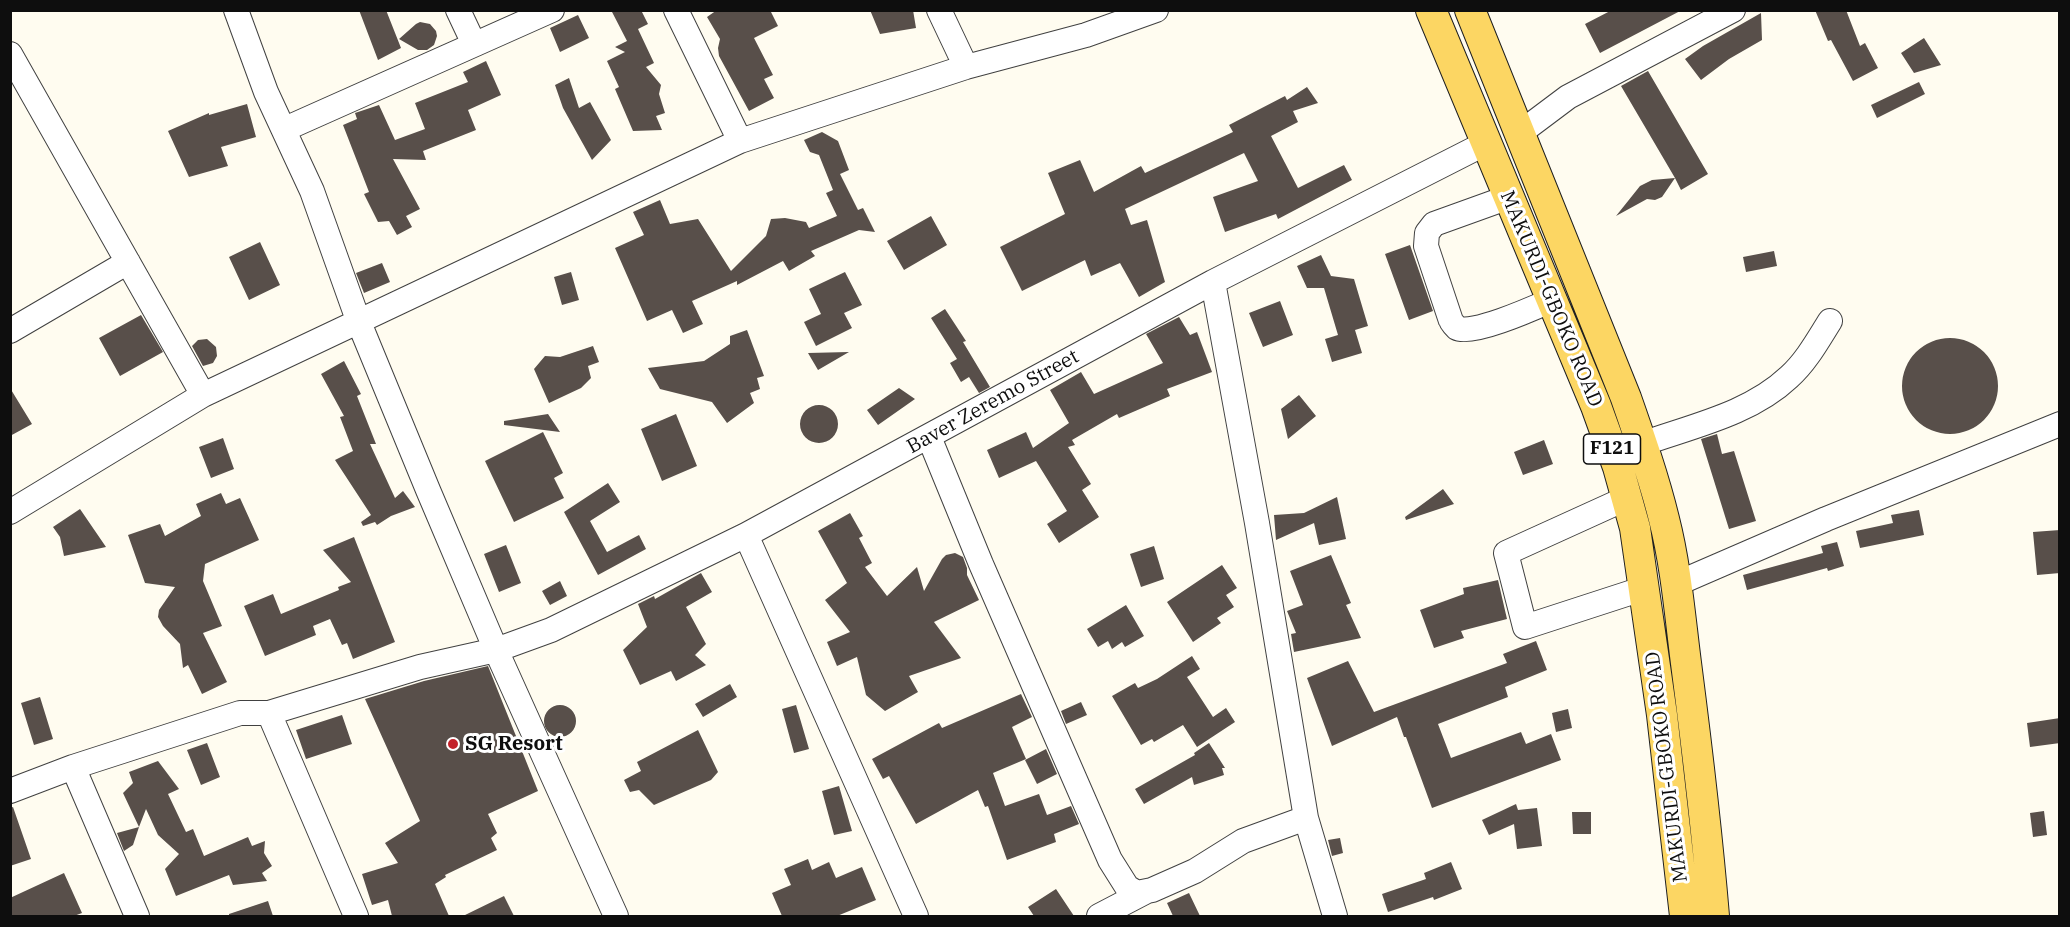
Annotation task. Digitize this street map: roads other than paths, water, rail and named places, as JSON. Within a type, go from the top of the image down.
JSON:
[{"type":"main road","name":"MAKURDI-GBOKO ROAD","points":[[1431,10],[1596,406],[1627,498],[1635,528],[1645,588],[1685,916]]},
{"type":"main road","name":"F121","points":[[1470,10],[1645,453],[1665,521],[1676,584],[1707,827],[1714,916]]},
{"type":"main road","points":[[1618,467],[1645,453]]},
{"type":"street","points":[[236,10],[266,92],[312,191],[358,320],[496,650],[616,916]]},
{"type":"street","points":[[458,10],[474,44]]},
{"type":"street","points":[[285,129],[552,10]]},
{"type":"street","points":[[676,10],[740,141]]},
{"type":"street","points":[[939,10],[966,67]]},
{"type":"street","points":[[10,512],[203,395],[740,141],[966,67],[1086,35],[1156,10]]},
{"type":"street","points":[[1520,133],[1568,98],[1733,10]]},
{"type":"street","points":[[10,54],[203,395]]},
{"type":"street","name":"Baver Zeremo Street","points":[[10,791],[73,767],[240,713],[269,713],[420,667],[496,650],[551,630],[746,536],[1213,282],[1486,143]]},
{"type":"street","points":[[1509,197],[1434,224],[1427,233],[1426,246],[1451,321],[1457,328],[1465,330],[1505,320],[1552,300]]},
{"type":"street","points":[[10,332],[128,262]]},
{"type":"street","points":[[1213,282],[1257,523],[1306,818],[1335,916]]},
{"type":"street","points":[[1645,453],[1736,411],[1776,388],[1803,363],[1830,321]]},
{"type":"street","points":[[1676,584],[1826,519],[2060,424]]},
{"type":"street","points":[[929,437],[981,564],[1110,860],[1127,887],[1137,893],[1145,892]]},
{"type":"street","points":[[1627,498],[1506,553],[1525,627],[1645,588]]},
{"type":"street","points":[[746,536],[916,916]]},
{"type":"street","points":[[269,713],[356,916]]},
{"type":"street","points":[[73,767],[136,916]]},
{"type":"street","points":[[1099,916],[1145,892],[1196,871],[1243,841],[1306,818]]},
{"type":"place","name":"SG Resort","points":[[453,744]]}]
